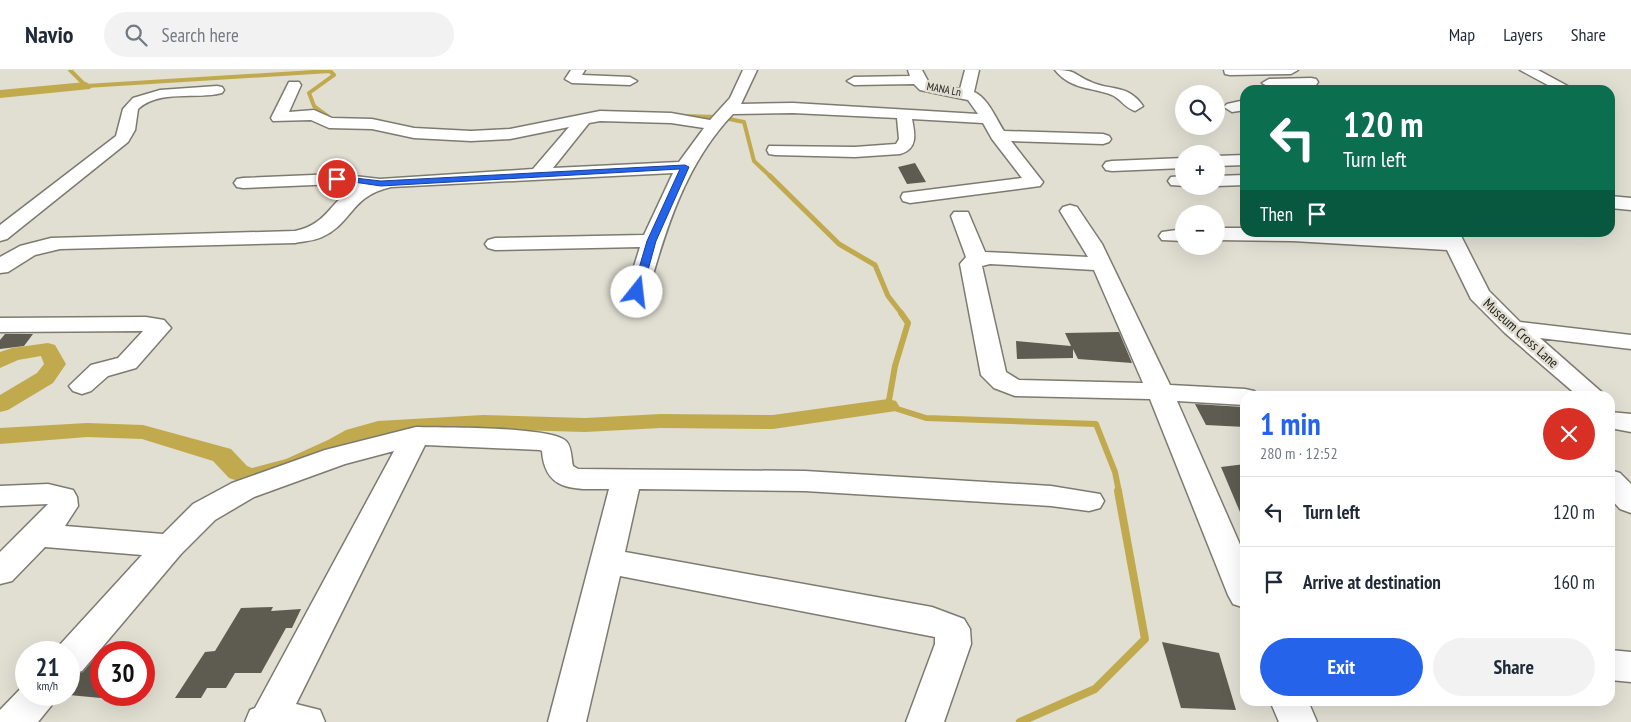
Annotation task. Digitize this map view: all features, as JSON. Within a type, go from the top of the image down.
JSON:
[{"type":"street","points":[[578,70],[572,79],[630,81]]},
{"type":"street","points":[[637,292],[652,241],[685,167],[737,100],[750,70]]},
{"type":"street","points":[[910,197],[1034,182],[998,136],[989,119],[972,99],[972,70]]},
{"type":"street","points":[[1062,70],[1086,86],[1118,92],[1135,106]]},
{"type":"street","points":[[1230,71],[1290,70],[1314,85]]},
{"type":"street","points":[[1527,70],[1558,85]]},
{"type":"street","points":[[854,81],[917,75]]},
{"type":"street","name":"MANA Ln","points":[[917,75],[925,87],[972,99]]},
{"type":"street","points":[[1252,84],[1284,85]]},
{"type":"street","points":[[294,85],[279,118],[314,115],[329,123],[372,124],[414,133],[471,136],[510,134],[585,118],[614,115],[671,118],[722,117],[792,108],[989,119]]},
{"type":"street","points":[[0,235],[122,139],[128,131],[130,112],[135,104],[168,94],[217,90]]},
{"type":"street","points":[[774,150],[855,152],[900,149],[905,145],[907,139],[904,115]]},
{"type":"street","points":[[539,174],[585,118]]},
{"type":"street","points":[[998,136],[1103,139]]},
{"type":"street","points":[[1225,161],[1240,160]]},
{"type":"street","points":[[1112,166],[1175,163]]},
{"type":"street","points":[[0,267],[8,259],[27,249],[60,243],[295,237],[315,232],[330,224],[356,194],[381,184],[685,167]]},
{"type":"street","points":[[243,183],[337,179],[381,184]]},
{"type":"street","points":[[1225,181],[1240,180]]},
{"type":"street","points":[[1615,202],[1631,204]]},
{"type":"street","points":[[1070,211],[1092,244],[1102,264],[1160,392],[1240,583]]},
{"type":"street","points":[[961,216],[977,259]]},
{"type":"street","points":[[1225,234],[1240,234]]},
{"type":"street","points":[[1399,237],[1452,238]]},
{"type":"street","name":"Museum Cross Lane","points":[[1452,238],[1479,294],[1513,328],[1587,391]]},
{"type":"street","points":[[495,244],[652,241]]},
{"type":"street","points":[[0,244],[27,249]]},
{"type":"street","points":[[1102,264],[977,259],[971,264],[994,375],[1003,383],[1015,388],[1160,392],[1240,397]]},
{"type":"street","points":[[0,325],[146,324],[156,325],[159,328],[128,363],[119,367],[100,370],[82,386]]},
{"type":"street","points":[[1513,328],[1631,342]]},
{"type":"street","points":[[306,722],[266,721],[416,436]]},
{"type":"street","points":[[80,648],[170,546],[204,512],[223,499],[335,457],[416,436],[546,441],[556,447],[558,471],[564,476],[578,479],[805,481],[1051,496],[1089,501]]},
{"type":"street","points":[[568,722],[627,478]]},
{"type":"street","points":[[1615,485],[1631,502]]},
{"type":"street","points":[[0,496],[48,494],[62,497],[63,506],[38,535],[0,572]]},
{"type":"street","points":[[38,535],[170,546]]},
{"type":"street","points":[[607,561],[932,621],[952,629],[953,644],[925,722]]},
{"type":"street","points":[[1615,665],[1631,667]]},
{"type":"street","points":[[14,722],[28,706]]},
{"type":"street","points":[[1291,706],[1298,722]]},
{"type":"building","points":[[915,163],[926,182],[907,184],[898,167]]},
{"type":"building","points":[[1119,332],[1132,363],[1078,359],[1073,349],[1073,358],[1017,359],[1016,341],[1071,346],[1065,333]]},
{"type":"building","points":[[5,334],[33,334],[24,346],[0,349],[0,340]]},
{"type":"building","points":[[1195,404],[1240,407],[1240,427],[1206,425]]},
{"type":"building","points":[[1240,465],[1240,512],[1221,467]]},
{"type":"building","points":[[273,607],[271,611],[301,609],[292,628],[286,628],[261,673],[235,673],[226,688],[207,688],[201,698],[175,698],[205,652],[215,651],[241,608]]},
{"type":"building","points":[[1162,642],[1219,653],[1236,710],[1181,708]]},
{"type":"building","points":[[90,664],[90,697],[80,696],[80,673]]},
{"type":"waterway","points":[[70,70],[86,86],[330,71],[334,75],[309,93],[314,106],[333,120]]},
{"type":"waterway","points":[[0,94],[86,86]]},
{"type":"waterway","points":[[680,116],[719,117],[744,122],[754,161],[771,177]]},
{"type":"waterway","points":[[770,176],[839,244],[875,265],[888,296],[902,314]]},
{"type":"waterway","points":[[901,313],[908,323],[895,366],[888,406],[926,418],[1096,424],[1115,472],[1119,492]]},
{"type":"waterway","points":[[0,362],[12,354],[48,349],[55,364],[45,378],[0,405]]},
{"type":"waterway","points":[[0,436],[87,430],[143,432],[222,455],[238,472],[250,477],[294,465],[337,446],[354,435],[378,428],[483,422],[585,425],[661,421],[773,422],[888,406]]},
{"type":"waterway","points":[[1020,722],[1095,689],[1145,639],[1118,491]]},
{"type":"route","points":[[337,179],[381,184],[685,167],[652,241],[637,292]]}]
